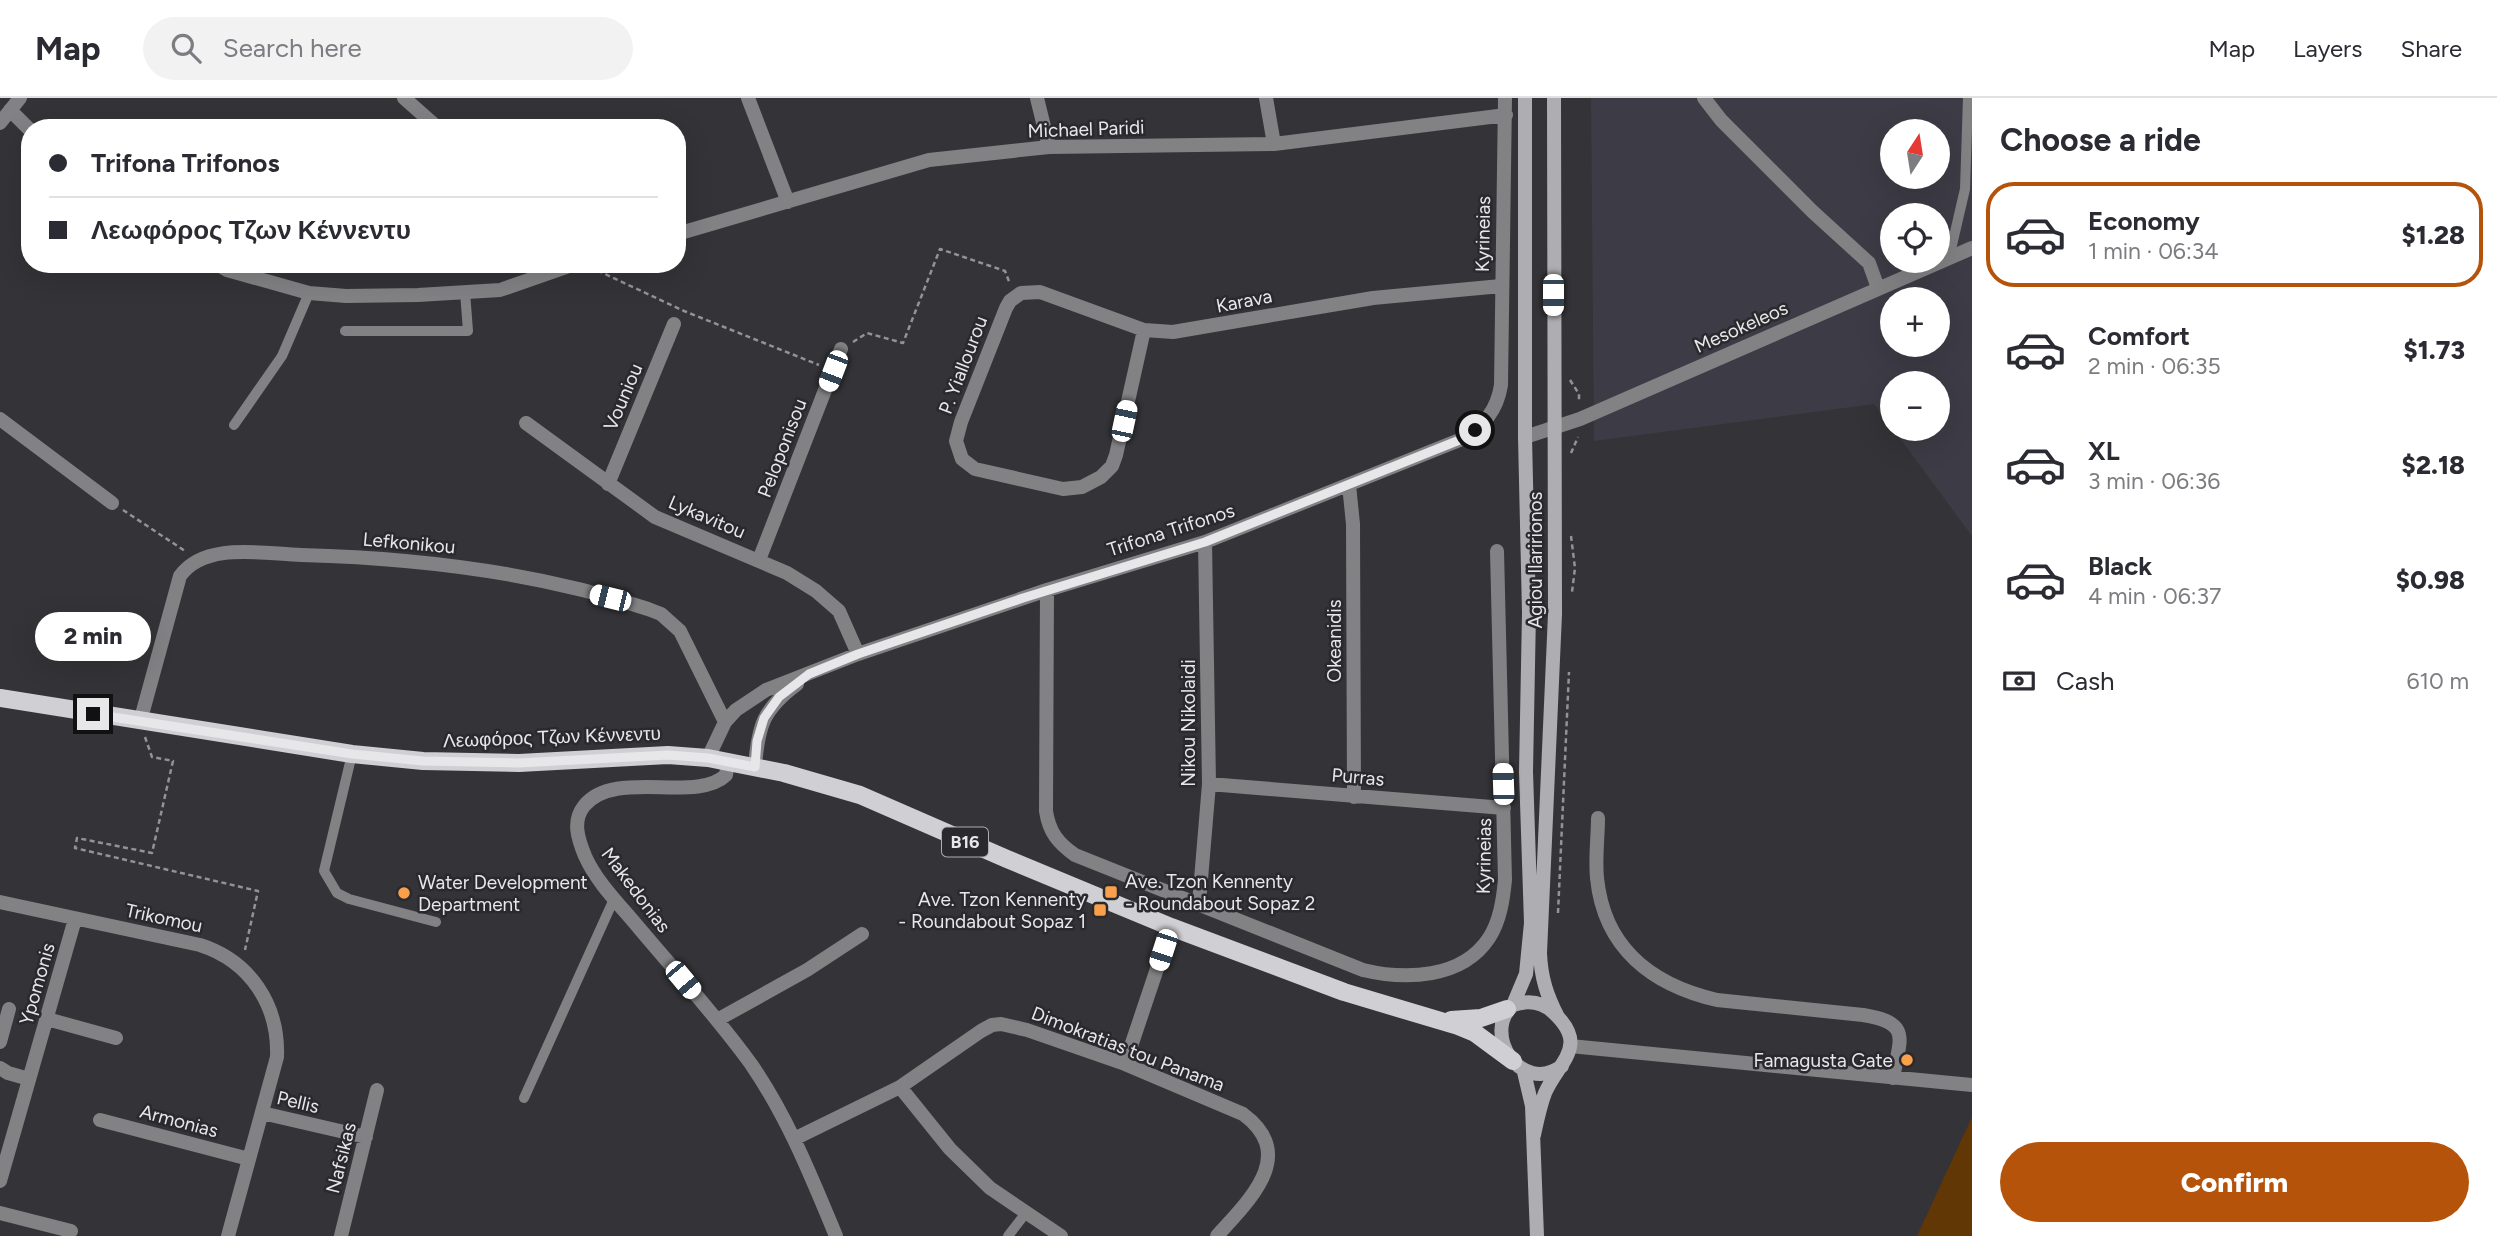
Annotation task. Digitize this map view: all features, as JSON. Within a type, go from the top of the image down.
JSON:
[{"type":"main road","name":"Agiou Ilaririonos","points":[[1510,1007],[1526,974],[1531,923],[1526,772],[1529,613],[1525,437],[1525,98]]},
{"type":"main road","name":"Agiou Ilaririonos","points":[[1554,98],[1555,614],[1540,953],[1541,974],[1558,1017]]},
{"type":"main road","name":"Λεωφόρος Τζων Κέννεντυ","points":[[0,698],[352,754],[462,763],[519,763],[646,754],[708,758],[755,767],[821,783],[860,796],[1171,927],[1344,992],[1441,1020]]},
{"type":"main road","points":[[1534,1135],[1544,1095],[1562,1066],[1570,1046],[1566,1028],[1558,1017],[1539,1003],[1530,1001],[1510,1007],[1501,1031],[1503,1042],[1529,1084],[1534,1135],[1536,1236]]},
{"type":"main road","name":"B16","points":[[1441,1020],[1481,1018],[1510,1007]]},
{"type":"main road","name":"B16","points":[[1441,1020],[1475,1033],[1519,1066]]},
{"type":"main road","points":[[1519,1066],[1547,1074],[1562,1066]]},
{"type":"street","points":[[0,123],[20,98]]},
{"type":"street","points":[[404,98],[428,119]]},
{"type":"street","points":[[748,98],[788,202]]},
{"type":"street","points":[[1037,98],[1049,148]]},
{"type":"street","points":[[1266,98],[1274,144]]},
{"type":"street","name":"Kyrineias","points":[[1501,372],[1506,98]]},
{"type":"street","points":[[1704,98],[1721,120],[1869,263],[1878,288]]},
{"type":"street","points":[[10,110],[21,121]]},
{"type":"street","name":"Michael Paridi","points":[[686,231],[929,160],[1049,148],[1274,144],[1506,115]]},
{"type":"street","name":"Mesokeleos","points":[[1950,257],[1972,247]]},
{"type":"street","points":[[238,273],[309,293],[394,296],[500,290],[550,273]]},
{"type":"street","name":"Mesokeleos","points":[[1525,437],[1580,419],[1913,273]]},
{"type":"street","name":"Karava","points":[[1011,302],[1021,293],[1040,292],[1144,330],[1173,332],[1373,298],[1501,286]]},
{"type":"street","name":"P. Yiallourou","points":[[1011,302],[968,400],[957,436],[958,453],[975,469],[1063,489],[1089,484],[1108,471],[1116,455],[1144,330]]},
{"type":"street","name":"Vouniou","points":[[608,485],[674,324]]},
{"type":"street","name":"Peloponisou","points":[[759,560],[841,349]]},
{"type":"street","name":"Trifona Trifonos","points":[[708,758],[725,722],[744,704],[766,690],[858,654],[1047,590],[1205,542],[1462,439],[1492,414],[1499,395],[1501,372]]},
{"type":"street","points":[[0,419],[112,503]]},
{"type":"street","name":"Lykavitou","points":[[526,424],[655,517],[787,573],[832,603],[846,622],[858,654]]},
{"type":"street","name":"Okeanidis","points":[[1349,485],[1353,524],[1354,797]]},
{"type":"street","name":"Nikou Nikolaidi","points":[[1199,903],[1209,784],[1205,542]]},
{"type":"street","name":"Kyrineias","points":[[1047,590],[1045,801],[1049,828],[1062,846],[1075,856],[1363,970],[1403,976],[1442,971],[1468,957],[1489,939],[1502,907],[1505,880],[1504,808],[1497,551]]},
{"type":"street","name":"Lefkonikou","points":[[199,560],[231,553],[414,560],[503,574],[634,604],[661,614],[680,631],[725,722]]},
{"type":"street","points":[[140,722],[180,576],[199,560]]},
{"type":"street","name":"Trifona Trifonos","points":[[755,767],[757,741],[764,718],[779,697],[809,674]]},
{"type":"street","name":"Makedonias","points":[[727,762],[726,775],[715,782],[688,786],[614,789],[592,798],[576,820],[579,841],[586,859],[614,899],[717,1020],[751,1065],[796,1138],[836,1236]]},
{"type":"street","name":"Purras","points":[[1209,784],[1504,808]]},
{"type":"street","points":[[1598,818],[1597,876],[1601,900],[1621,944],[1640,964],[1675,987],[1706,997],[1882,1018],[1894,1023],[1900,1039],[1893,1078]]},
{"type":"street","name":"Trikomou","points":[[0,902],[200,945],[215,950],[241,967],[256,982],[271,1011],[276,1033],[277,1057],[228,1236]]},
{"type":"street","name":"Ypomonis","points":[[0,1181],[75,919]]},
{"type":"street","points":[[1125,1065],[1171,927]]},
{"type":"street","points":[[717,1020],[807,970],[862,934]]},
{"type":"street","points":[[0,1042],[9,1009]]},
{"type":"street","points":[[47,1019],[116,1038]]},
{"type":"street","name":"Dimokratias tou Panama","points":[[796,1138],[900,1087],[992,1025],[1013,1026],[1125,1065],[1243,1114],[1257,1124],[1266,1136],[1268,1164],[1262,1180],[1216,1236]]},
{"type":"street","points":[[1570,1046],[1972,1084]]},
{"type":"street","points":[[0,1068],[29,1079]]},
{"type":"street","points":[[900,1087],[950,1149],[990,1188],[1061,1236]]},
{"type":"street","name":"Nafsikas","points":[[341,1236],[377,1090]]},
{"type":"street","name":"Pellis","points":[[262,1113],[366,1137]]},
{"type":"street","name":"Armonias","points":[[100,1120],[249,1159]]},
{"type":"street","points":[[0,1213],[71,1231]]},
{"type":"lane","points":[[1950,250],[1965,189],[1968,98]]},
{"type":"lane","points":[[345,331],[468,331],[465,292]]},
{"type":"lane","points":[[234,425],[282,356],[309,293]]},
{"type":"lane","points":[[352,754],[324,871],[337,893],[349,900],[436,922]]},
{"type":"lane","points":[[524,1098],[614,899]]},
{"type":"lane","points":[[1008,1236],[1026,1214]]},
{"type":"path","points":[[841,349],[867,333],[903,344],[940,249],[1006,271],[1011,302]]},
{"type":"path","points":[[593,273],[833,371]]},
{"type":"path","points":[[112,503],[199,560]]},
{"type":"path","points":[[140,722],[152,757],[173,761],[152,853],[77,838],[75,848],[258,891],[241,967]]},
{"type":"shaded area","points":[[1591,98],[1972,98],[1972,536],[1902,441],[1950,441],[1950,371],[1880,371],[1880,412],[1874,404],[1594,441]]},
{"type":"shaded area","points":[[1972,1117],[1972,1236],[1917,1236]]},
{"type":"place","name":"Ave. Tzon Kennenty - Roundabout Sopaz 2","points":[[1111,892]]},
{"type":"place","name":"Water Development Department","points":[[404,893]]},
{"type":"place","name":"Ave. Tzon Kennenty - Roundabout Sopaz 1","points":[[1100,910]]},
{"type":"place","name":"Famagusta Gate","points":[[1907,1060]]},
{"type":"route","points":[[93,714],[352,754],[423,761],[519,763],[646,754],[687,755],[755,767],[757,741],[764,718],[779,697],[809,674],[858,654],[1047,590],[1205,542],[1462,439],[1475,430]]}]
